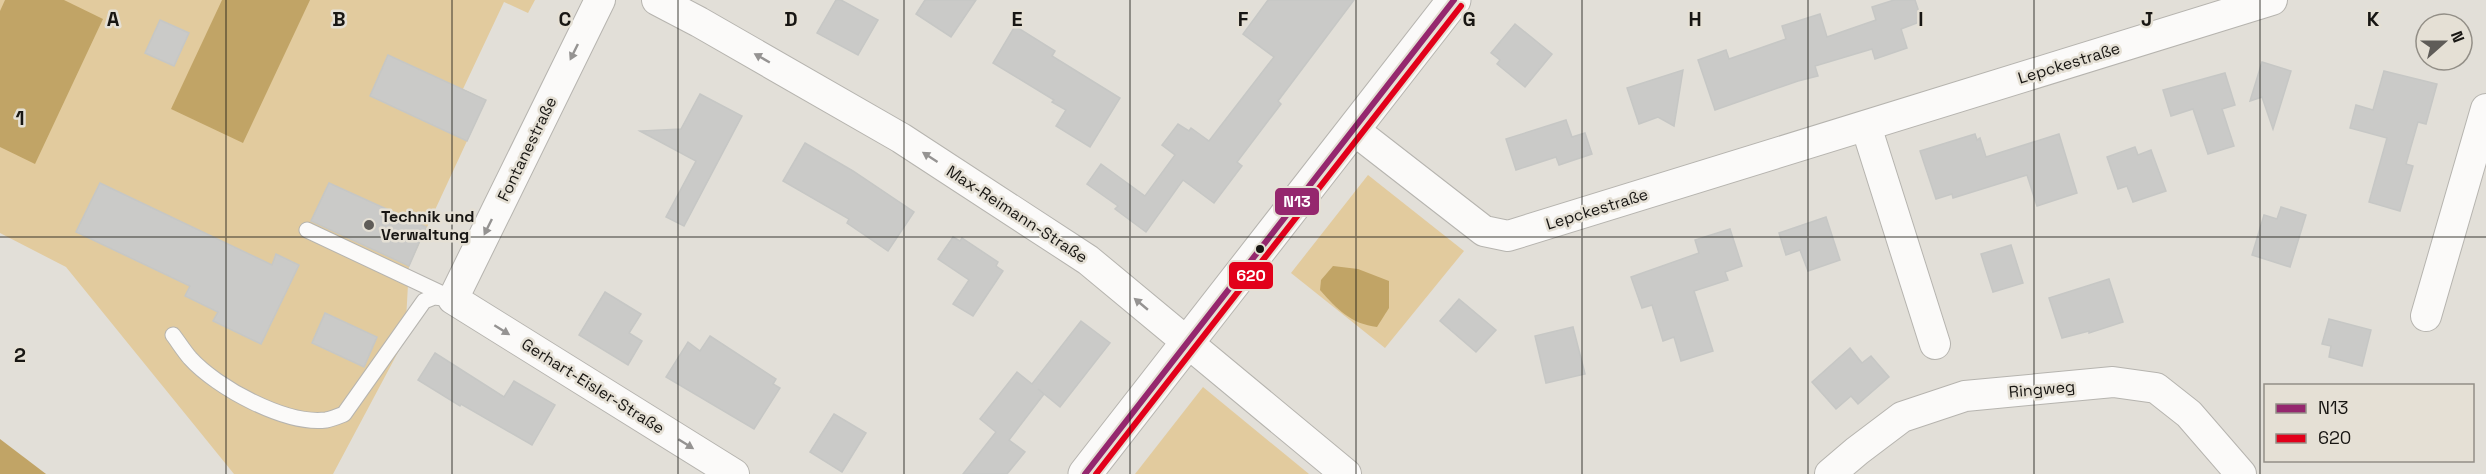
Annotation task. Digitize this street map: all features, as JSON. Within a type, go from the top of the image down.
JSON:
[{"type":"street","name":"Fontanestraße","points":[[453,298],[600,0]]},
{"type":"street","name":"Max-Reimann-Straße","points":[[657,0],[901,138],[1088,260],[1346,474]]},
{"type":"street","points":[[1085,474],[1454,0]]},
{"type":"street","name":"Lepckestraße","points":[[1354,130],[1484,231],[1508,236],[2272,0]]},
{"type":"street","points":[[2426,316],[2486,109]]},
{"type":"street","points":[[1866,126],[1935,344]]},
{"type":"street","name":"Gerhart-Eisler-Straße","points":[[453,298],[734,474]]},
{"type":"street","name":"Ringweg","points":[[1830,474],[1902,417],[1965,396],[2113,382],[2156,388],[2189,414],[2241,474]]},
{"type":"lane","points":[[307,231],[453,298]]},
{"type":"lane","points":[[173,335],[191,359],[206,372],[261,407],[291,418],[327,420],[344,414],[424,301],[434,297],[453,298]]},
{"type":"shaded area","points":[[0,0],[535,0],[528,13],[504,2],[463,89],[486,100],[409,266],[405,339],[333,474],[234,474],[66,267],[0,233]]},
{"type":"shaded area","points":[[5,0],[64,0],[103,19],[35,164],[0,147],[0,11]]},
{"type":"shaded area","points":[[222,0],[310,0],[243,143],[171,109]]},
{"type":"shaded area","points":[[1368,175],[1464,251],[1385,348],[1291,273]]},
{"type":"shaded area","points":[[1333,266],[1358,269],[1389,281],[1389,308],[1377,327],[1352,319],[1320,290],[1321,280]]},
{"type":"shaded area","points":[[1203,387],[1309,474],[1135,474]]},
{"type":"shaded area","points":[[0,439],[46,474],[0,474]]},
{"type":"building","points":[[836,0],[841,0],[878,20],[858,55],[817,33]]},
{"type":"building","points":[[925,0],[976,0],[951,37],[916,14]]},
{"type":"building","points":[[1268,0],[1354,0],[1278,101],[1281,104],[1237,162],[1242,166],[1214,203],[1183,180],[1146,232],[1115,209],[1118,206],[1087,184],[1101,164],[1145,196],[1175,155],[1162,145],[1178,124],[1189,131],[1191,128],[1209,141],[1274,57],[1243,34]]},
{"type":"building","points":[[1894,0],[1915,0],[1922,21],[1901,29],[1907,48],[1875,59],[1872,49],[1815,66],[1818,76],[1715,110],[1698,60],[1726,50],[1729,59],[1786,39],[1782,26],[1820,14],[1827,37],[1876,20],[1872,7]]},
{"type":"building","points":[[160,20],[189,33],[174,66],[145,53]]},
{"type":"building","points":[[1515,24],[1552,54],[1525,87],[1497,64],[1500,60],[1491,53]]},
{"type":"building","points":[[1015,26],[1055,51],[1052,56],[1120,98],[1090,147],[1056,126],[1066,110],[1052,102],[1054,100],[993,63]]},
{"type":"building","points":[[388,55],[486,100],[467,141],[370,96]]},
{"type":"building","points":[[2262,62],[2291,71],[2273,129],[2262,97],[2250,101]]},
{"type":"building","points":[[1683,70],[1674,126],[1658,117],[1639,124],[1627,88]]},
{"type":"building","points":[[2384,71],[2437,84],[2426,124],[2418,122],[2406,164],[2413,166],[2400,211],[2369,202],[2387,138],[2350,128],[2356,105],[2373,110]]},
{"type":"building","points":[[2225,73],[2235,105],[2222,109],[2234,146],[2208,154],[2193,109],[2171,116],[2163,90]]},
{"type":"building","points":[[700,94],[742,116],[684,226],[666,217],[696,161],[640,131],[681,129]]},
{"type":"building","points":[[1566,120],[1572,137],[1585,133],[1592,154],[1559,165],[1556,157],[1516,170],[1506,139]]},
{"type":"building","points":[[1975,134],[1977,140],[1980,138],[1986,157],[2059,134],[2077,193],[2037,206],[2027,175],[1953,198],[1952,194],[1936,199],[1920,151]]},
{"type":"building","points":[[805,143],[853,171],[914,212],[888,251],[847,223],[849,219],[783,181]]},
{"type":"building","points":[[2135,147],[2138,155],[2151,150],[2166,191],[2133,202],[2127,186],[2118,189],[2107,157]]},
{"type":"building","points":[[100,183],[272,265],[276,254],[299,265],[261,344],[213,321],[218,312],[185,296],[190,286],[76,232]]},
{"type":"building","name":"Technik und Verwaltung","points":[[329,183],[426,227],[409,266],[311,221]]},
{"type":"building","points":[[2281,207],[2306,215],[2290,267],[2252,255],[2264,215],[2277,219]]},
{"type":"building","points":[[1826,217],[1840,260],[1808,271],[1800,250],[1786,255],[1779,233]]},
{"type":"building","points":[[1730,229],[1742,266],[1725,272],[1728,280],[1694,291],[1713,351],[1681,361],[1674,337],[1663,341],[1652,305],[1642,308],[1631,277],[1699,253],[1695,240]]},
{"type":"building","points":[[953,237],[960,241],[962,238],[998,262],[996,266],[1003,271],[973,316],[953,304],[969,280],[938,259]]},
{"type":"building","points":[[2011,245],[2023,283],[1993,292],[1981,254]]},
{"type":"building","points":[[2109,279],[2123,322],[2089,333],[2089,331],[2062,338],[2049,298]]},
{"type":"building","points":[[605,292],[641,314],[629,333],[642,341],[628,365],[579,335]]},
{"type":"building","points":[[1459,299],[1496,330],[1476,352],[1440,321]]},
{"type":"building","points":[[325,313],[377,337],[364,367],[312,343]]},
{"type":"building","points":[[2329,319],[2371,330],[2362,366],[2329,357],[2331,346],[2322,344]]},
{"type":"building","points":[[1081,321],[1110,343],[1060,407],[1038,389],[1044,394],[1009,440],[1025,452],[1007,474],[963,474],[996,432],[980,419],[1017,372],[1032,384]]},
{"type":"building","points":[[1573,327],[1585,374],[1546,383],[1535,336]]},
{"type":"building","points":[[710,336],[776,379],[773,384],[780,388],[754,429],[666,377],[688,342],[700,351]]},
{"type":"building","points":[[1850,348],[1862,363],[1871,356],[1889,377],[1858,404],[1851,396],[1836,409],[1812,382]]},
{"type":"building","points":[[435,353],[504,397],[514,381],[555,405],[532,445],[418,380]]},
{"type":"building","points":[[834,414],[866,433],[842,472],[810,452]]},
{"type":"transit line","name":"N13","points":[[1085,474],[1454,0]]},
{"type":"transit line","name":"620","points":[[1096,474],[1461,6]]},
{"type":"place","name":"Technik und Verwaltung","points":[[369,225]]}]
